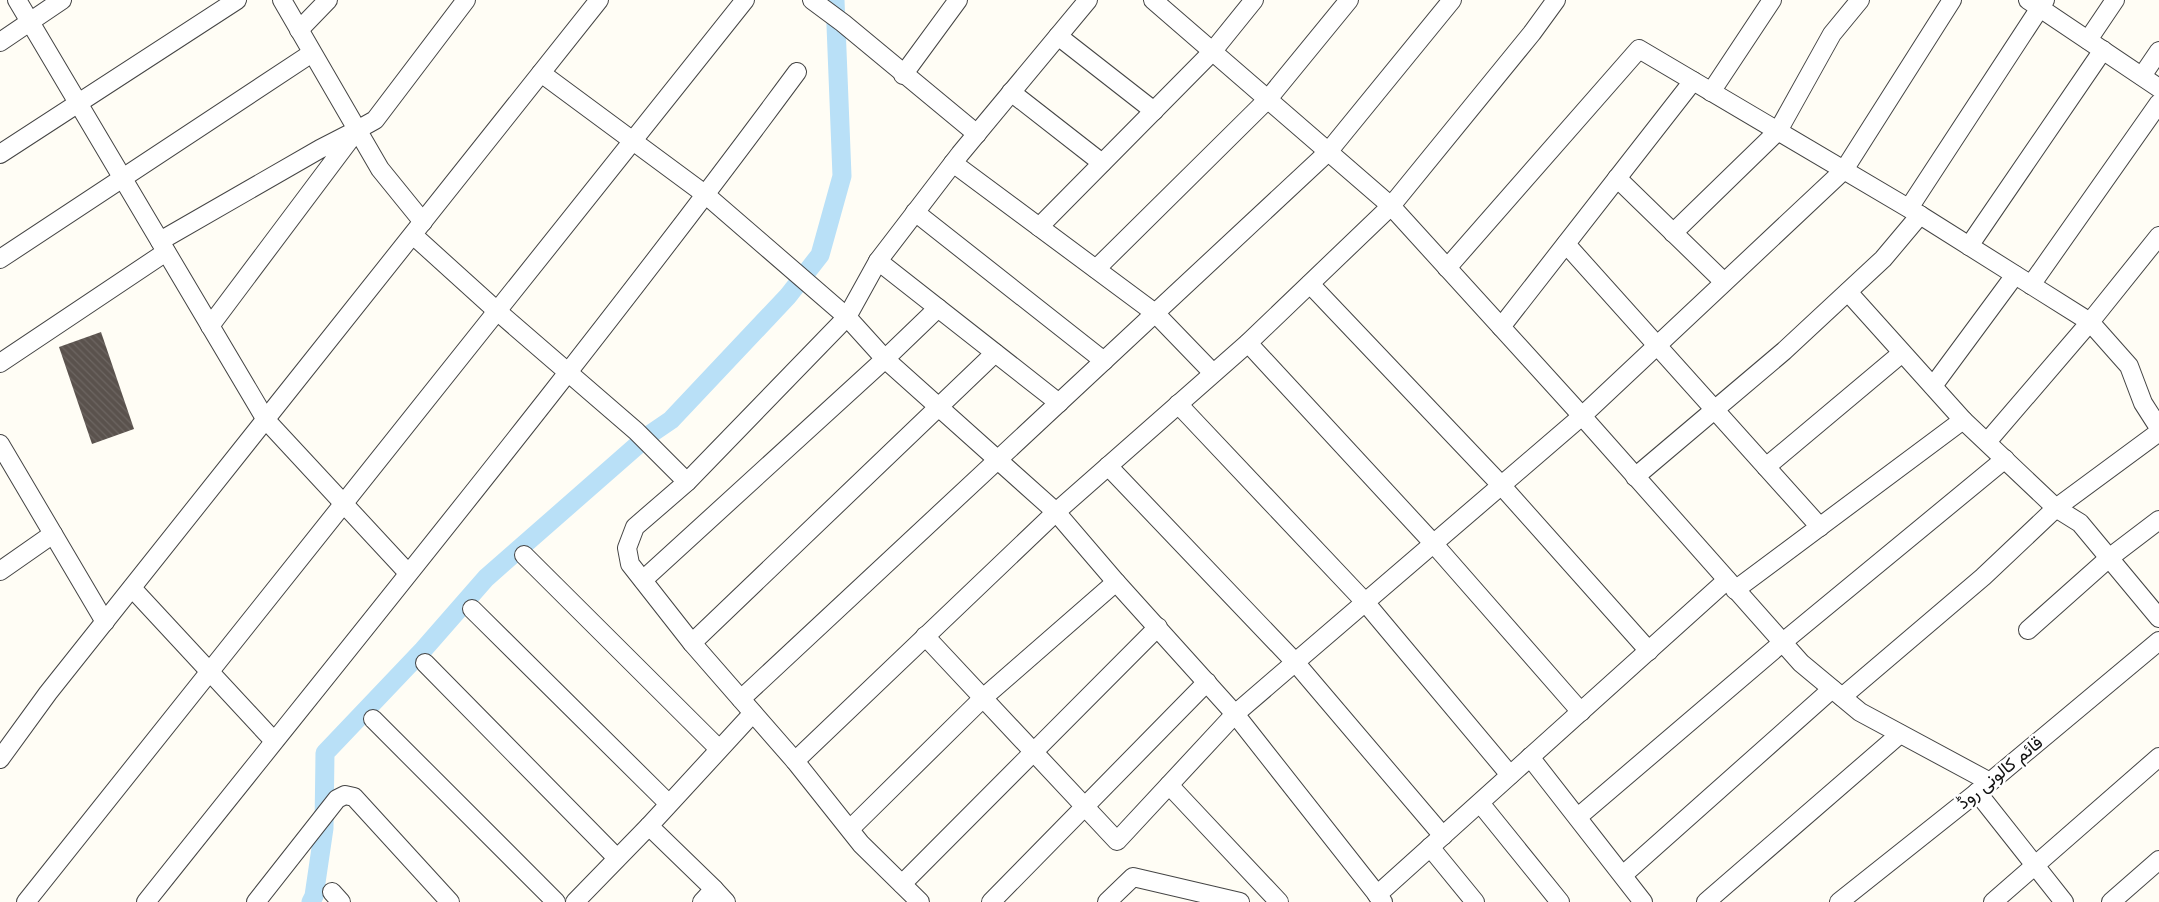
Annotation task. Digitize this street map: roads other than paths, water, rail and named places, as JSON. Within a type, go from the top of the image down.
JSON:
[{"type":"street","points":[[17,0],[266,420],[408,573]]},
{"type":"street","points":[[0,42],[62,0]]},
{"type":"street","points":[[0,154],[237,0]]},
{"type":"street","points":[[282,0],[380,169],[418,228],[497,312],[641,436],[687,482]]},
{"type":"street","points":[[299,30],[328,0]]},
{"type":"street","points":[[0,363],[163,247],[320,149],[374,120],[466,0]]},
{"type":"street","points":[[0,759],[48,693],[599,0]]},
{"type":"street","points":[[26,902],[746,0]]},
{"type":"street","points":[[903,75],[958,0]]},
{"type":"street","points":[[920,902],[850,829],[795,761],[692,643],[630,564],[627,548],[635,527],[687,482],[847,317],[878,261],[915,212],[953,163],[1088,0]]},
{"type":"street","points":[[1153,0],[1391,206],[1582,416],[1801,663],[1860,712],[1900,734],[1983,787],[2035,865],[2064,902]]},
{"type":"street","points":[[1039,227],[1212,52],[1254,0]]},
{"type":"street","points":[[1096,269],[1268,99],[1349,0]]},
{"type":"street","points":[[741,699],[1328,152],[1452,0]]},
{"type":"street","points":[[795,761],[1056,512],[1248,342],[1391,206],[1532,33],[1556,0]]},
{"type":"street","points":[[1711,92],[1772,0]]},
{"type":"street","points":[[1673,233],[1778,131],[1832,34],[1860,0]]},
{"type":"street","points":[[925,636],[1117,841],[1235,714],[1582,416],[1844,170],[1952,0]]},
{"type":"street","points":[[2088,40],[2115,0]]},
{"type":"street","points":[[1635,477],[1784,352],[1883,259],[1915,211],[2038,3],[2088,40],[2159,88]]},
{"type":"street","points":[[817,4],[843,23],[903,75],[977,134]]},
{"type":"street","points":[[1058,36],[1154,111]]},
{"type":"street","points":[[1447,268],[1639,49],[1915,211],[2090,322],[2129,366],[2143,403],[2159,430],[2056,508],[1983,578],[1837,693],[1623,875]]},
{"type":"street","points":[[1969,246],[2103,50]]},
{"type":"street","points":[[2142,76],[2159,51]]},
{"type":"street","points":[[0,259],[312,53]]},
{"type":"street","points":[[146,902],[706,195],[796,72]]},
{"type":"street","points":[[541,73],[706,195],[847,317],[885,359],[1056,512],[1116,582],[1235,714],[1380,898],[1437,841],[1649,651],[1731,585],[1820,527],[1963,420]]},
{"type":"street","points":[[1501,327],[1693,81]]},
{"type":"street","points":[[1011,92],[1102,163]]},
{"type":"street","points":[[2031,285],[2159,103]]},
{"type":"street","points":[[210,326],[357,130]]},
{"type":"street","points":[[953,163],[1155,313],[1213,373]]},
{"type":"street","points":[[1617,178],[1724,282]]},
{"type":"street","points":[[915,212],[1104,361]]},
{"type":"street","points":[[1987,442],[2090,322],[2159,236]]},
{"type":"street","points":[[1566,244],[1820,527]]},
{"type":"street","points":[[878,261],[1059,403]]},
{"type":"street","points":[[1933,386],[2015,275]]},
{"type":"street","points":[[1310,284],[1501,485],[1649,651]]},
{"type":"street","points":[[1848,292],[1963,420],[2056,508],[2080,523],[2159,618]]},
{"type":"street","points":[[642,580],[885,359],[938,308]]},
{"type":"street","points":[[1248,342],[1433,544],[1580,712]]},
{"type":"street","points":[[692,643],[938,406],[996,353]]},
{"type":"street","points":[[1766,467],[1902,353]]},
{"type":"street","points":[[1178,404],[1365,602],[1510,775]]},
{"type":"street","points":[[0,444],[6,468],[53,534],[105,622]]},
{"type":"street","points":[[1578,817],[1783,642],[2005,459]]},
{"type":"street","points":[[1108,466],[1295,662],[1437,841],[1475,902]]},
{"type":"street","points":[[2028,630],[2109,558],[2159,520]]},
{"type":"street","points":[[0,571],[53,534]]},
{"type":"street","points":[[524,555],[719,749]]},
{"type":"street","points":[[850,829],[983,698],[1116,582]]},
{"type":"street","points":[[132,588],[274,741]]},
{"type":"street","points":[[472,609],[668,803]]},
{"type":"street","points":[[902,884],[1158,627]]},
{"type":"street","name":"قائم کالونی روڈ","points":[[1839,902],[1983,787],[2159,641]]},
{"type":"street","points":[[424,662],[616,858]]},
{"type":"street","points":[[990,902],[1207,682]]},
{"type":"street","points":[[575,902],[649,826],[668,803],[753,713]]},
{"type":"street","points":[[373,719],[556,902]]},
{"type":"street","points":[[1706,902],[1900,734]]},
{"type":"street","points":[[1530,757],[1644,902]]},
{"type":"street","points":[[1993,902],[2159,757]]},
{"type":"street","points":[[1169,785],[1279,902]]},
{"type":"street","points":[[256,902],[336,799],[345,795],[354,798],[450,902]]},
{"type":"street","points":[[1480,803],[1560,902]]},
{"type":"street","points":[[649,826],[726,902]]},
{"type":"street","points":[[2111,902],[2159,860]]},
{"type":"street","points":[[1107,902],[1133,877],[1235,901]]},
{"type":"street","points":[[702,902],[714,889]]},
{"type":"waterway","points":[[311,902],[314,896],[324,828],[325,753],[423,650],[486,578],[649,435],[671,420],[788,296],[820,255],[842,176],[835,0]]}]
